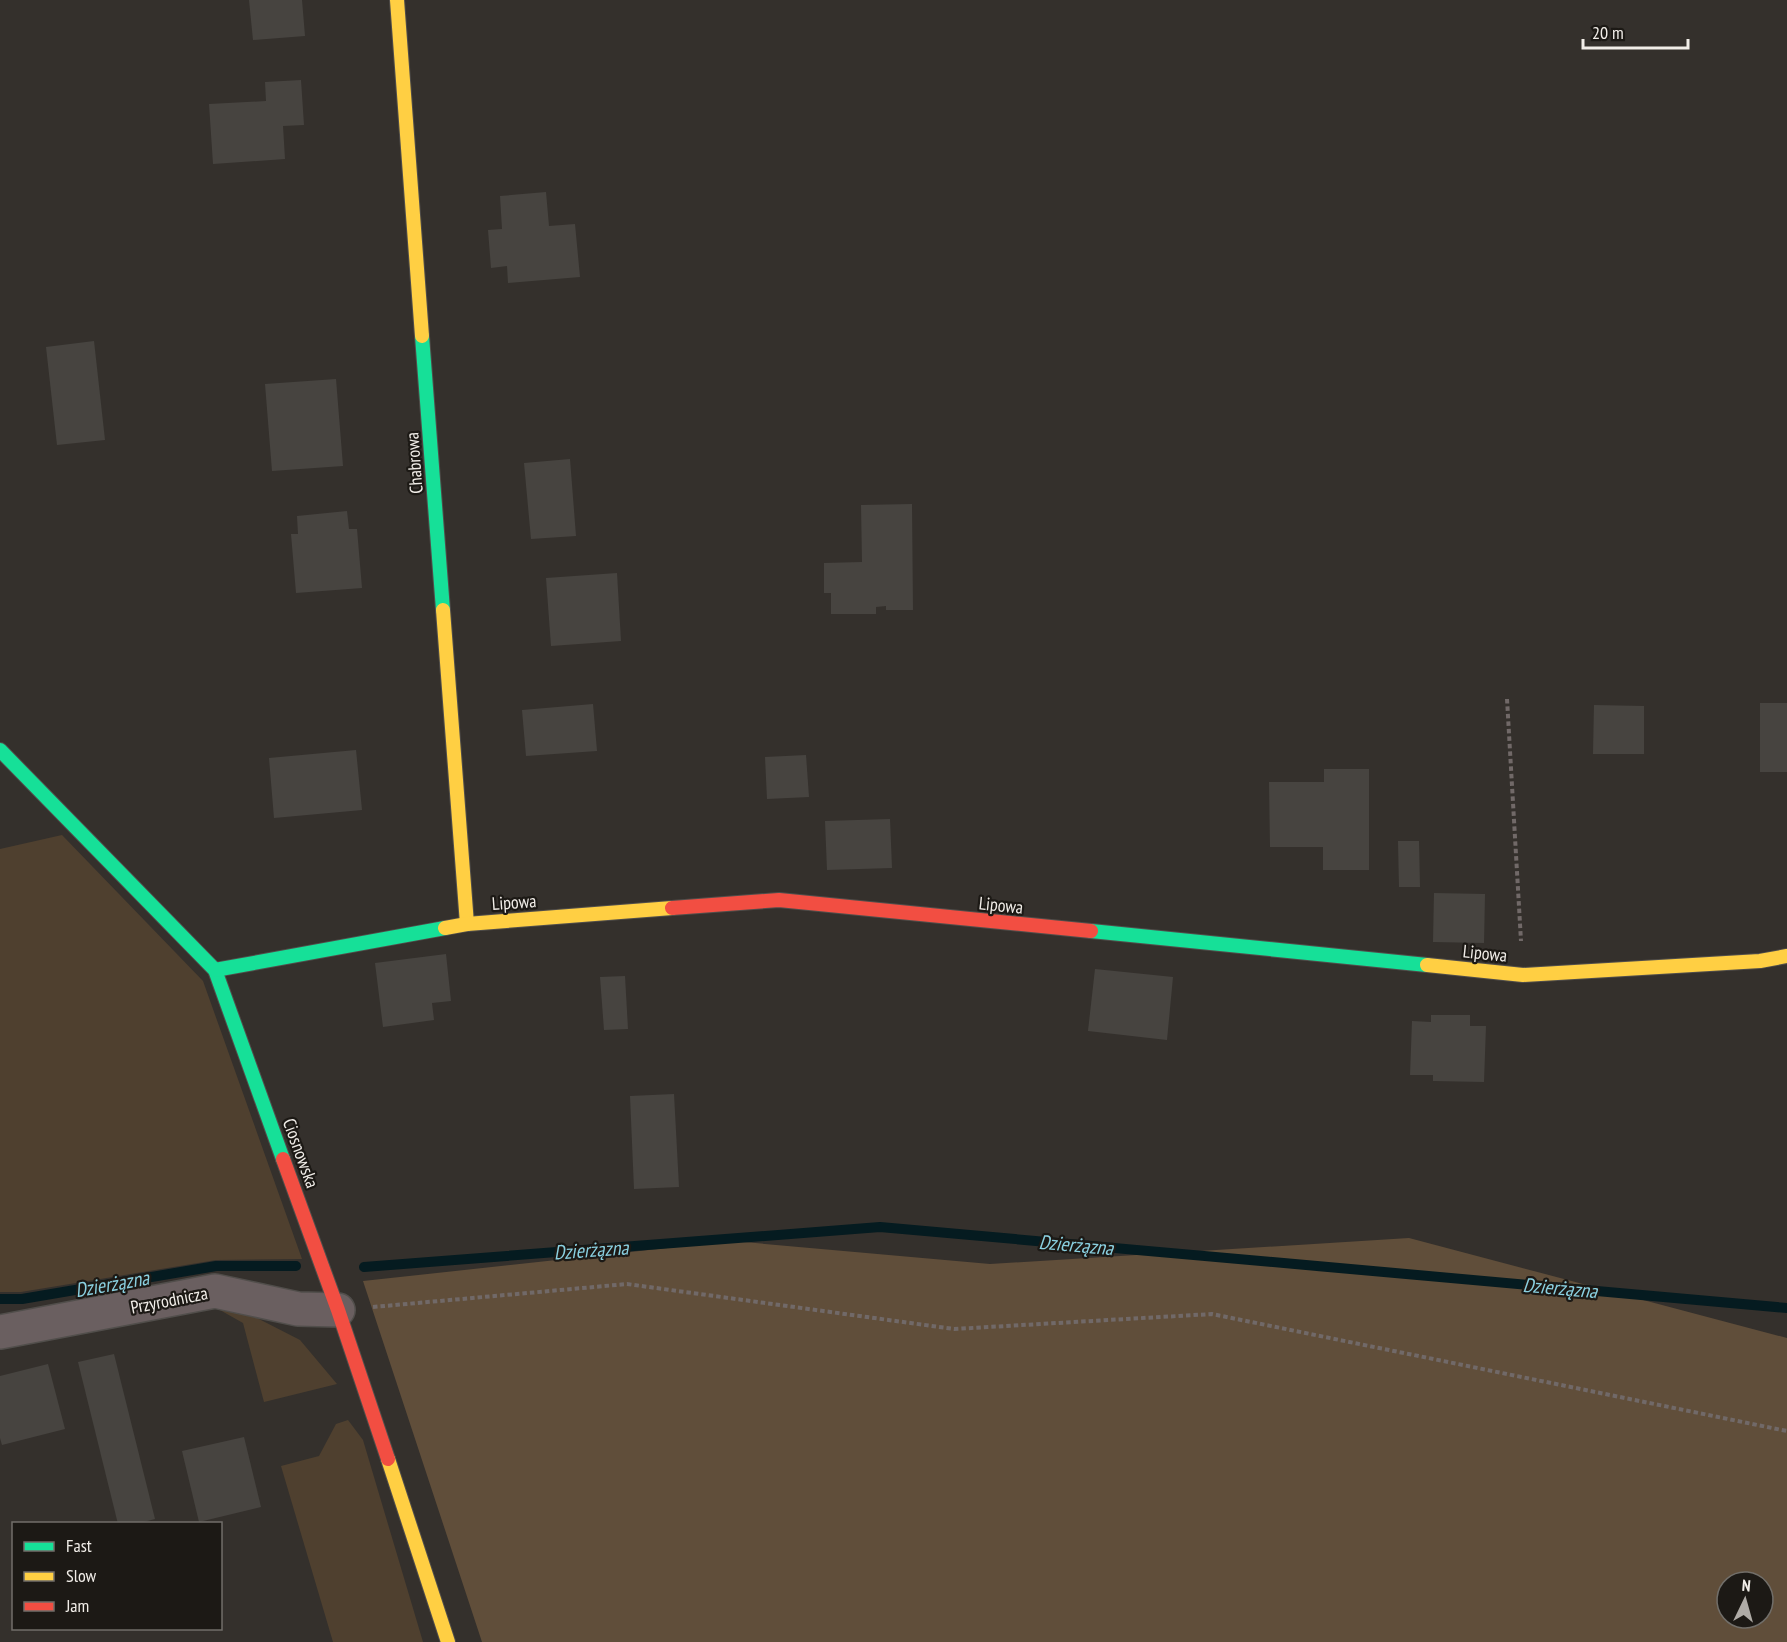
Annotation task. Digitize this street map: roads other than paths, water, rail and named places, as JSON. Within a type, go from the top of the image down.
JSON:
[{"type":"street","name":"Chabrowa","points":[[397,0],[467,924]]},
{"type":"street","name":"Ciosnowska","points":[[0,750],[215,970],[338,1310],[448,1642]]},
{"type":"street","name":"Lipowa","points":[[215,970],[467,924],[779,900],[1522,975],[1760,961],[1787,956]]},
{"type":"street","name":"Przyrodnicza","points":[[0,1332],[215,1291],[298,1309],[338,1310]]},
{"type":"waterway","name":"Dzierżązna","points":[[364,1267],[880,1227],[1787,1308]]},
{"type":"waterway","name":"Dzierżązna","points":[[0,1299],[22,1299],[216,1266],[296,1266]]}]
